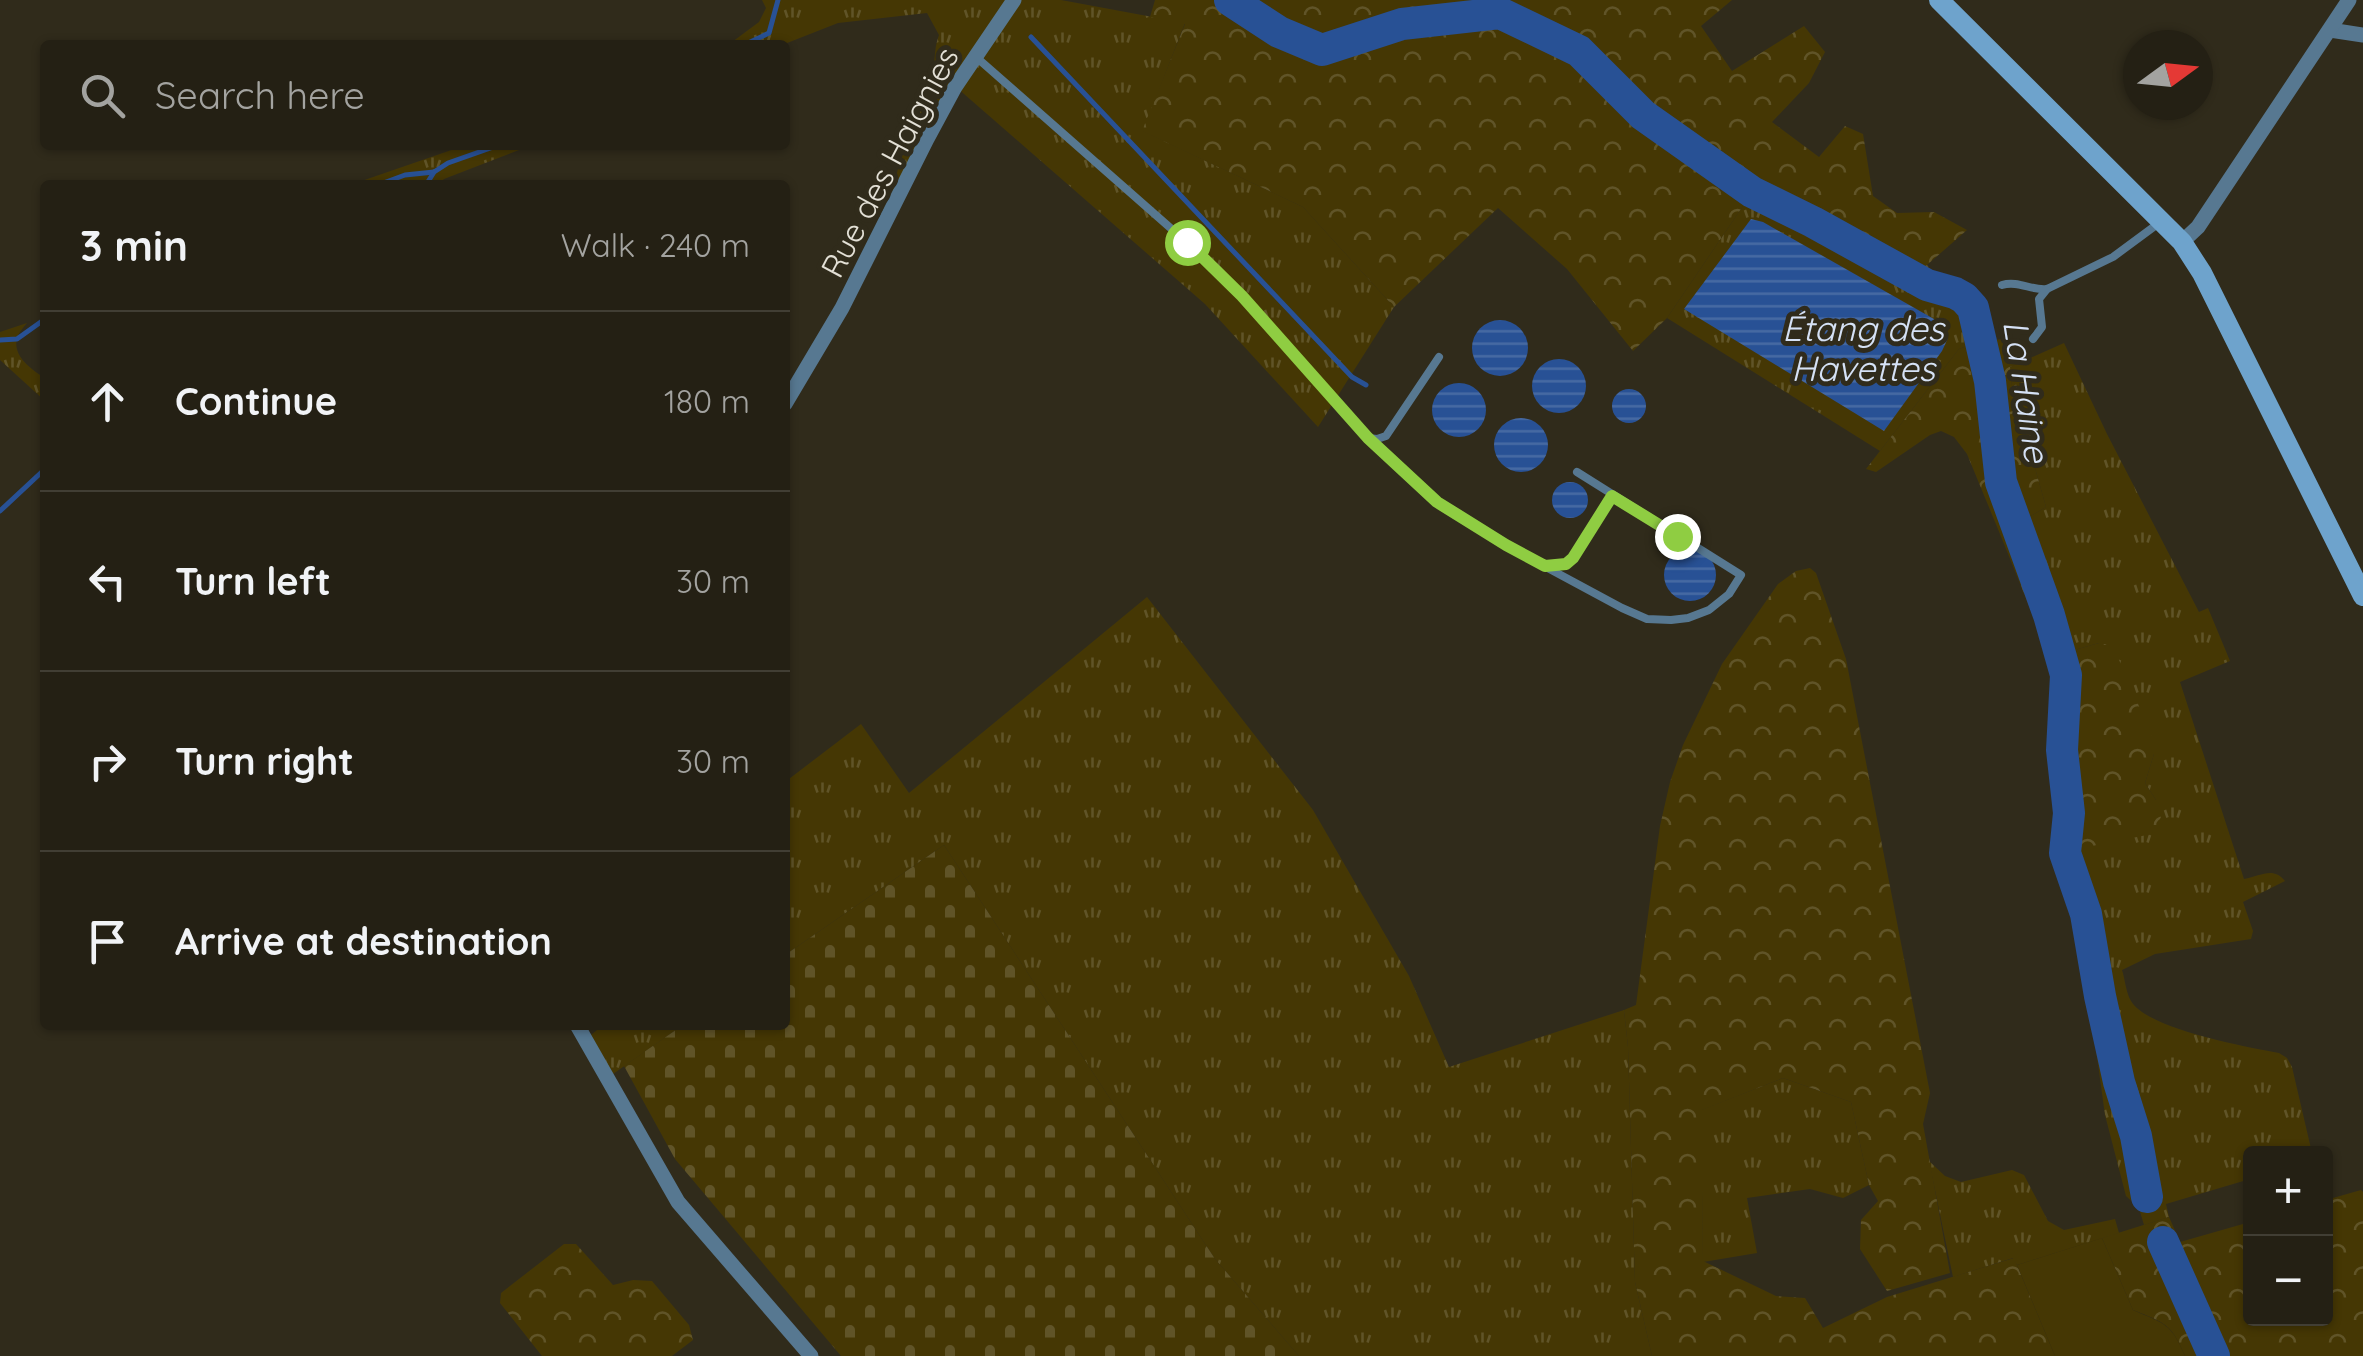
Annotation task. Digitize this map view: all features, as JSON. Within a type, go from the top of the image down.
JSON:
[{"type":"street","name":"Rue des Haignies","points":[[790,396],[842,308],[956,87],[1014,0]]},
{"type":"street","points":[[1940,0],[2182,242],[2202,273],[2363,596]]},
{"type":"street","points":[[2182,242],[2198,227],[2349,0]]},
{"type":"street","points":[[2330,30],[2363,36]]},
{"type":"street","points":[[580,1030],[678,1202],[811,1356]]},
{"type":"lane","points":[[976,58],[1216,268],[1368,438],[1437,502],[1506,545],[1648,619],[1688,618],[1709,610],[1729,594],[1741,575],[1577,472]]},
{"type":"lane","points":[[2002,285],[2012,282],[2048,289],[2113,257],[2162,221]]},
{"type":"lane","points":[[2033,339],[2042,327],[2039,299],[2048,289]]},
{"type":"lane","points":[[1368,438],[1386,436],[1439,357]]},
{"type":"lane","points":[[1545,566],[1566,564],[1573,558],[1612,496]]},
{"type":"green space","points":[[762,0],[1009,0],[892,197],[933,76],[939,35],[927,13],[838,23],[790,42],[735,40],[759,22],[766,8]]},
{"type":"green space","points":[[1014,0],[1061,0],[1185,23],[1143,131],[1303,207],[1394,307],[1318,427],[1205,304],[956,87]]},
{"type":"green space","points":[[1155,0],[1732,0],[1701,26],[1732,71],[1804,26],[1825,52],[1809,83],[1772,122],[1819,157],[1845,126],[1863,134],[1873,196],[1897,213],[1934,212],[1967,230],[1927,265],[1898,270],[1892,279],[1745,203],[1667,318],[1633,351],[1567,269],[1498,208],[1394,307],[1303,207],[1142,131],[1185,24],[1150,17]]},
{"type":"green space","points":[[452,150],[519,150],[443,180],[364,180]]},
{"type":"green space","name":"Étang des Havettes","points":[[1745,203],[1891,279],[1898,270],[1927,265],[1961,306],[1975,343],[1959,349],[1880,451],[1667,318]]},
{"type":"green space","points":[[27,323],[17,338],[17,351],[40,375],[40,396],[0,360],[0,332]]},
{"type":"green space","points":[[2009,338],[2019,363],[2010,367],[2012,386],[2046,507],[2000,534],[1967,454],[1954,437],[1941,431],[1930,435],[1876,472],[1866,469],[1959,349]]},
{"type":"green space","points":[[2064,343],[2199,612],[2208,608],[2230,661],[2180,682],[2244,879],[2271,873],[2285,881],[2243,902],[2253,931],[2251,939],[2155,954],[2122,970],[2131,1001],[2156,1020],[2287,1058],[2310,1146],[2243,1146],[2243,1181],[2166,1204],[2169,1217],[2144,1225],[2139,1208],[2126,1196],[2105,1115],[2076,903],[2057,846],[2056,686],[2042,638],[2000,534],[2046,507],[2010,367]],"holes":[[[2099,643],[2154,754],[2145,783],[2156,800],[2072,849],[2073,811],[2066,749],[2071,660],[2078,649]]]},
{"type":"green space","points":[[1810,568],[1816,573],[1846,659],[1930,1093],[1923,1124],[1950,1273],[1887,1291],[1860,1249],[1861,1220],[1878,1201],[1869,1185],[1851,1102],[1783,1078],[1702,1110],[1703,1261],[1776,1296],[1805,1298],[1823,1328],[1887,1297],[2014,1258],[2055,1356],[1652,1356],[1635,1282],[1624,1010],[1636,1005],[1660,826],[1683,745],[1722,664],[1778,584],[1796,571]]},
{"type":"green space","points":[[1147,597],[1313,810],[1409,976],[1449,1067],[1624,1010],[1635,1282],[1652,1356],[1299,1356],[1215,1259],[944,845],[790,952],[790,778],[861,724],[909,793]]},
{"type":"green space","points":[[2099,643],[2113,646],[2154,741],[2145,783],[2161,817],[2152,834],[2072,850],[2073,811],[2066,749],[2071,660],[2078,649]]},
{"type":"green space","points":[[944,845],[1215,1259],[1299,1356],[841,1356],[675,1159],[624,1066],[676,1030],[790,1030],[790,952]]},
{"type":"green space","points":[[597,1030],[676,1030],[613,1074],[591,1035]]},
{"type":"green space","points":[[1783,1078],[1851,1102],[1869,1185],[1843,1198],[1810,1189],[1747,1198],[1757,1253],[1703,1262],[1701,1110]]},
{"type":"green space","points":[[1929,1161],[1945,1176],[1961,1182],[2012,1170],[2024,1175],[2048,1221],[2064,1230],[2115,1219],[2119,1233],[2017,1265],[2013,1258],[1953,1277]]},
{"type":"green space","points":[[2363,1192],[2363,1356],[2185,1356],[2166,1326],[2133,1310],[2102,1238],[2169,1217],[2180,1242],[2243,1224],[2243,1326],[2333,1326],[2333,1198]]},
{"type":"green space","points":[[2102,1238],[2133,1310],[2166,1326],[2185,1356],[2055,1356],[2017,1265]]},
{"type":"green space","points":[[564,1244],[576,1244],[613,1285],[652,1281],[689,1325],[693,1340],[672,1356],[542,1356],[500,1303],[501,1293]]},
{"type":"water","name":"Étang des Havettes","points":[[1751,219],[1763,222],[1934,319],[1948,338],[1884,431],[1684,309]]},
{"type":"water","points":[[1500,320],[1520,328],[1528,348],[1520,368],[1500,376],[1480,368],[1472,348],[1480,328]]},
{"type":"water","points":[[1559,359],[1578,367],[1586,386],[1578,405],[1559,413],[1540,405],[1532,386],[1540,367]]},
{"type":"water","points":[[1459,383],[1478,391],[1486,410],[1478,429],[1459,437],[1440,429],[1432,410],[1440,391]]},
{"type":"water","points":[[1629,389],[1641,394],[1646,406],[1641,418],[1629,423],[1617,418],[1612,406],[1617,394]]},
{"type":"water","points":[[1521,418],[1540,426],[1548,445],[1540,464],[1521,472],[1502,464],[1494,445],[1502,426]]},
{"type":"water","points":[[1570,482],[1583,487],[1588,500],[1583,513],[1570,518],[1557,513],[1552,500],[1557,487]]},
{"type":"water","points":[[1690,549],[1708,557],[1716,575],[1708,593],[1690,601],[1672,593],[1664,575],[1672,557]]},
{"type":"waterway","points":[[754,40],[769,33],[778,0]]},
{"type":"waterway","name":"La Haine","points":[[1230,0],[1279,32],[1322,50],[1402,24],[1500,13],[1579,51],[1643,115],[1752,192],[1927,285],[1955,293],[1973,308],[1990,381],[2001,482],[2049,615],[2066,675],[2062,750],[2069,813],[2065,853],[2086,914],[2100,996],[2119,1082],[2136,1136],[2147,1197]]},
{"type":"waterway","points":[[1031,37],[1352,377],[1366,385]]},
{"type":"waterway","points":[[392,180],[434,172],[485,150]]},
{"type":"waterway","points":[[429,180],[434,172]]},
{"type":"waterway","points":[[0,340],[17,339],[40,323]]},
{"type":"waterway","points":[[0,511],[40,474]]},
{"type":"waterway","name":"La Haine","points":[[2163,1242],[2214,1356]]},
{"type":"route","points":[[1187,242],[1242,296],[1368,438],[1437,502],[1506,545],[1545,566],[1566,564],[1612,496],[1677,536]]}]
